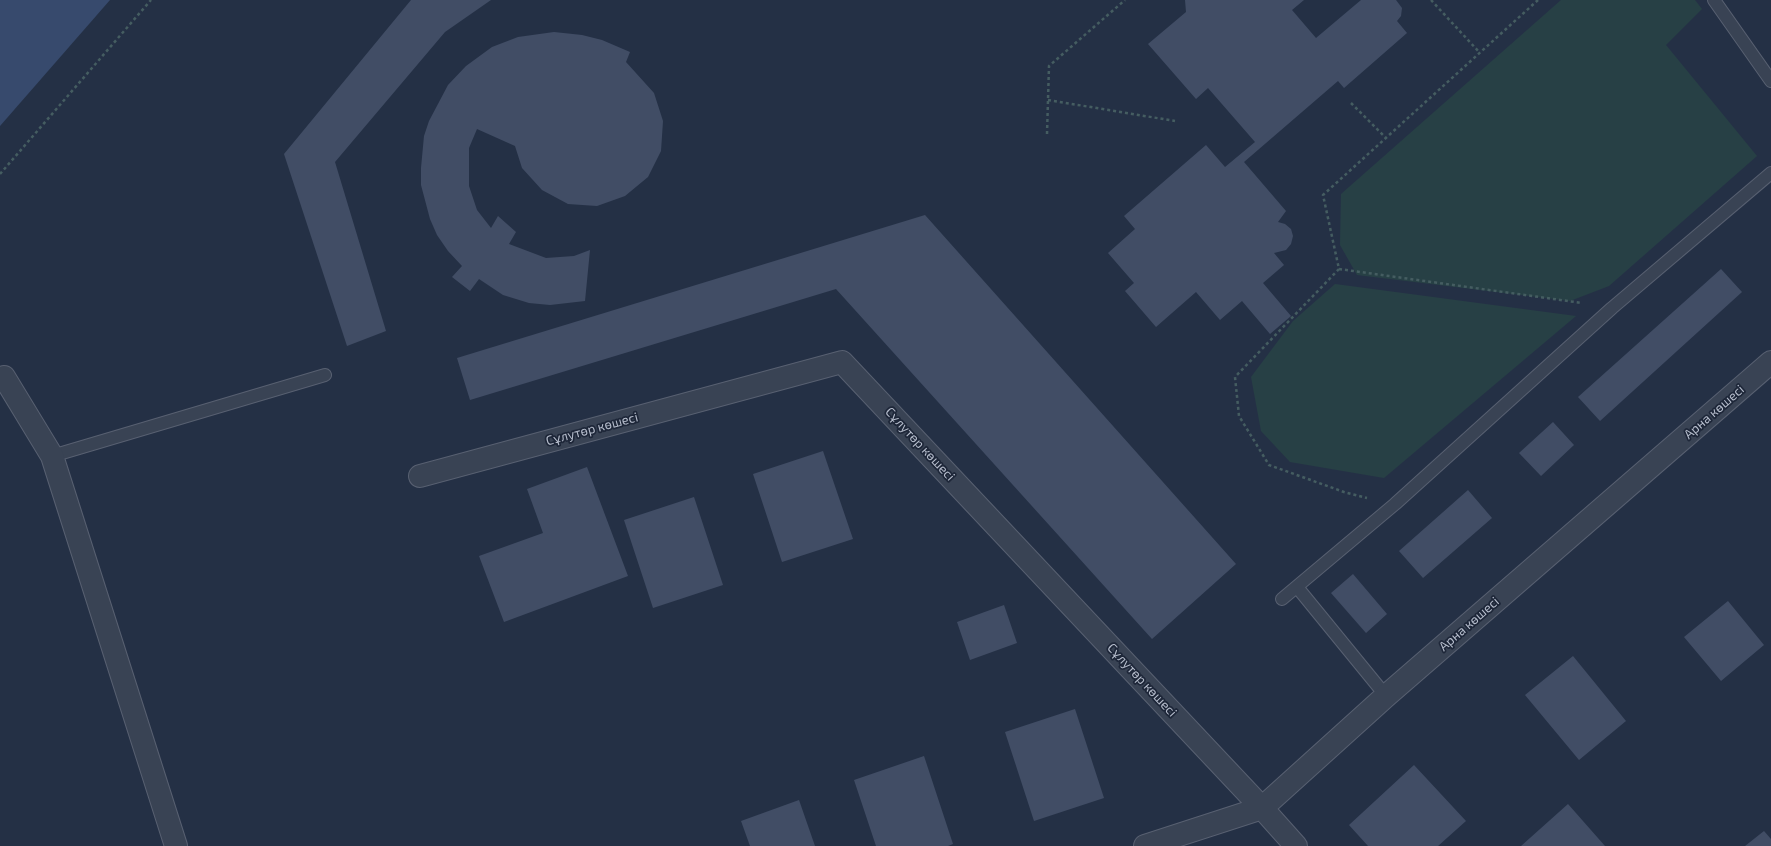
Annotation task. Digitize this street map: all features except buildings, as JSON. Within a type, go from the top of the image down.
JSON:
[{"type":"street","name":"Сұлутөр көшесі","points":[[420,476],[842,362],[1296,846]]},
{"type":"street","name":"Арна көшесі","points":[[1145,846],[1262,808],[1386,696],[1771,362]]},
{"type":"street","points":[[4,377],[52,456],[176,846]]},
{"type":"lane","points":[[1714,0],[1771,81]]},
{"type":"lane","points":[[1282,599],[1395,504],[1612,308],[1771,173]]},
{"type":"lane","points":[[52,456],[326,375]]},
{"type":"lane","points":[[1296,587],[1386,696]]},
{"type":"path","points":[[0,174],[151,0]]},
{"type":"path","points":[[1047,134],[1049,66],[1125,0]]},
{"type":"path","points":[[1431,0],[1480,53]]},
{"type":"path","points":[[1339,268],[1323,195],[1538,0]]},
{"type":"path","points":[[1048,100],[1175,121]]},
{"type":"path","points":[[1351,103],[1386,138]]},
{"type":"path","points":[[1339,268],[1612,308]]},
{"type":"path","points":[[1339,268],[1235,377],[1239,416],[1269,465],[1344,492],[1395,504]]},
{"type":"green space","points":[[1561,0],[1695,0],[1702,9],[1666,45],[1757,156],[1609,286],[1570,301],[1357,275],[1340,245],[1341,194]]},
{"type":"green space","points":[[1335,284],[1576,316],[1384,478],[1290,462],[1261,431],[1251,377],[1293,321]]},
{"type":"water","points":[[0,0],[110,0],[0,126]]}]
